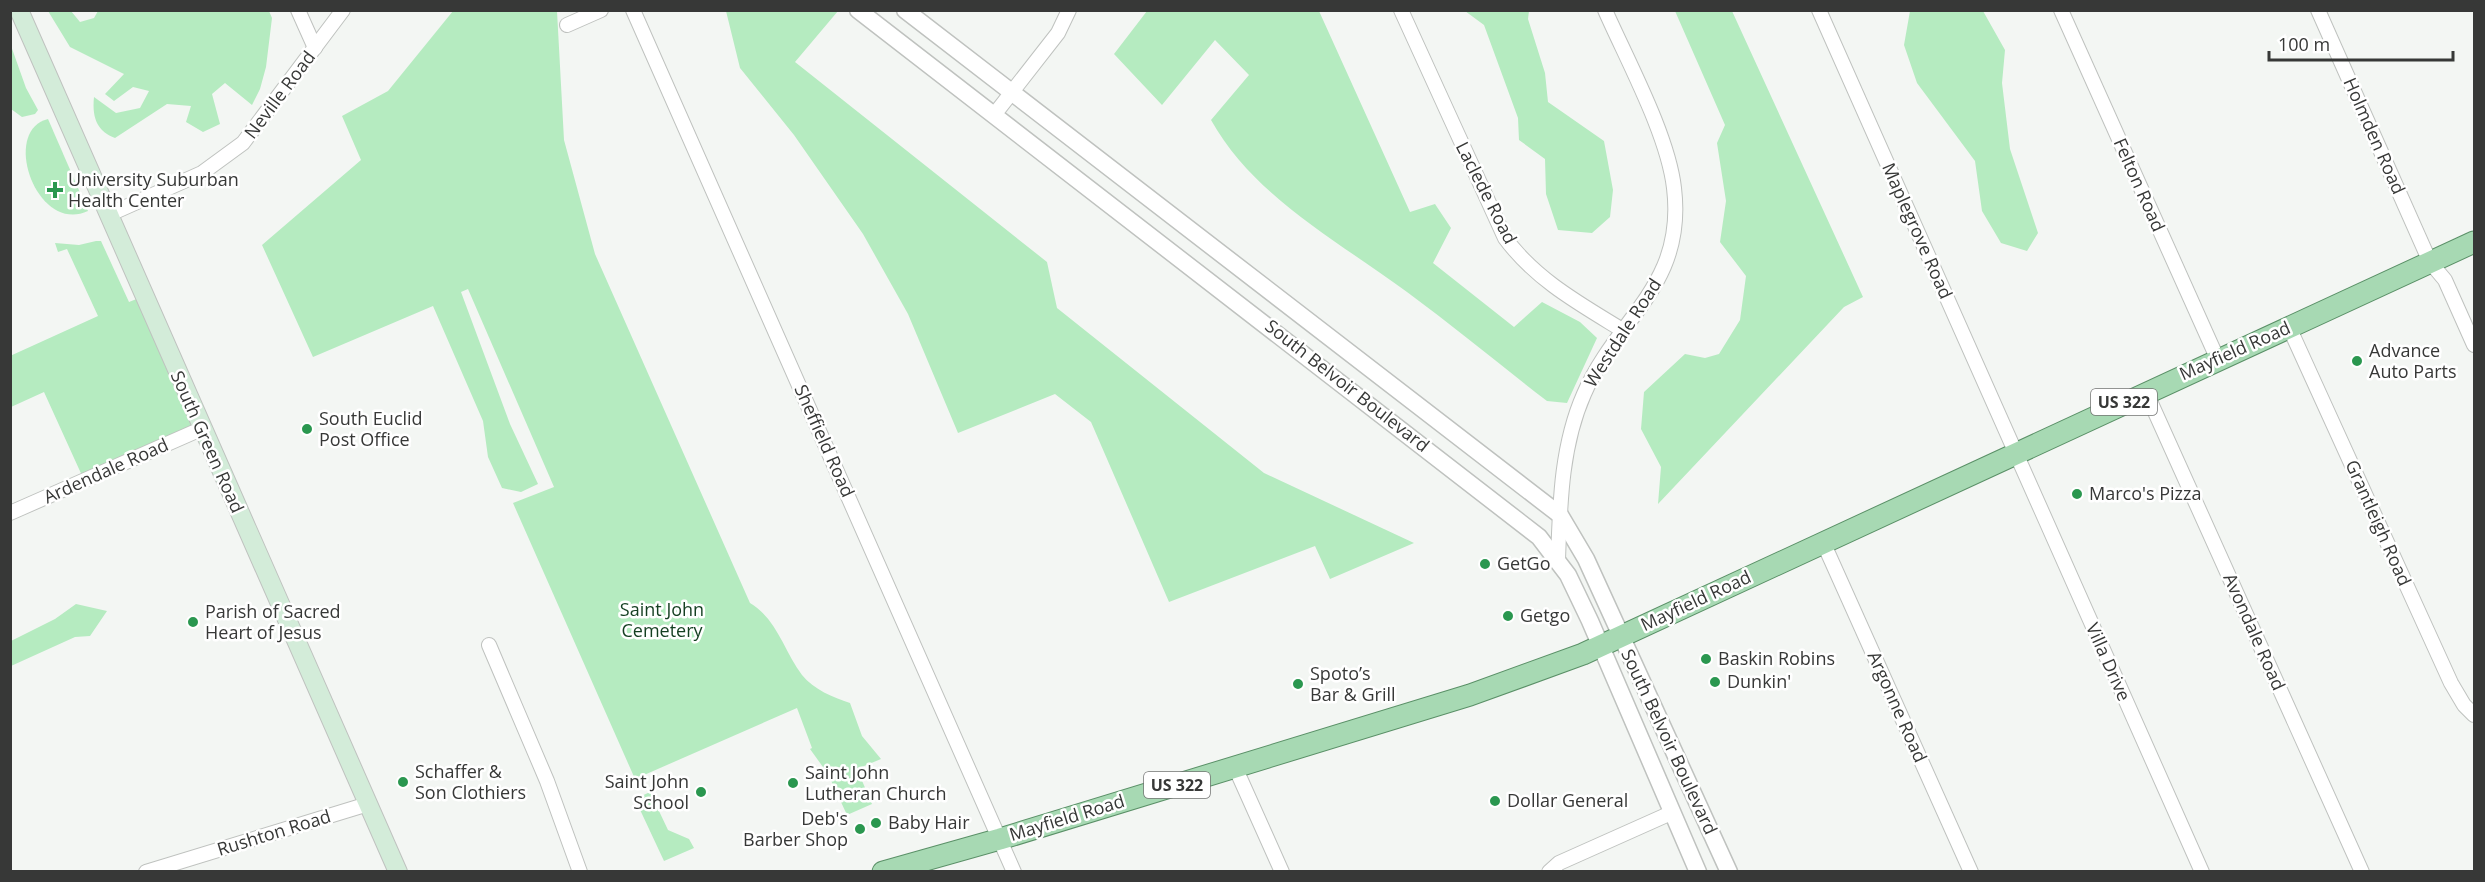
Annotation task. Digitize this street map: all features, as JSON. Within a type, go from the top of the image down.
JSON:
[{"type":"main road","name":"South Green Road","points":[[19,10],[110,214],[201,429],[398,872]]},
{"type":"main road","name":"Mayfield Road","points":[[883,872],[1000,839],[1502,685],[1620,637],[2015,452],[2475,242]]},
{"type":"street","points":[[298,10],[315,48]]},
{"type":"street","name":"Neville Road","points":[[110,214],[202,174],[243,143],[343,10]]},
{"type":"street","points":[[567,25],[601,10]]},
{"type":"street","name":"Sheffield Road","points":[[633,10],[1014,872]]},
{"type":"street","name":"South Belvoir Boulevard","points":[[858,10],[1539,537],[1558,560],[1586,613],[1698,872]]},
{"type":"street","name":"South Belvoir Boulevard","points":[[905,10],[1560,515],[1586,559],[1729,872]]},
{"type":"street","points":[[994,115],[1058,33],[1069,10]]},
{"type":"street","name":"Laclede Road","points":[[1401,10],[1505,238],[1529,267],[1554,288],[1624,331]]},
{"type":"street","name":"Westdale Road","points":[[1558,560],[1560,515],[1568,445],[1581,402],[1593,375],[1649,297],[1665,265],[1674,232],[1675,199],[1666,151],[1605,10]]},
{"type":"street","name":"Maplegrove Road","points":[[1819,10],[2015,452]]},
{"type":"street","name":"Felton Road","points":[[2061,10],[2218,360]]},
{"type":"street","name":"Holmden Road","points":[[2318,10],[2430,262],[2445,280],[2475,345]]},
{"type":"street","name":"Grantleigh Road","points":[[2289,327],[2451,683],[2464,705],[2475,715]]},
{"type":"street","name":"Avondale Road","points":[[2146,392],[2362,872]]},
{"type":"street","name":"Ardendale Road","points":[[10,513],[201,429]]},
{"type":"street","name":"Villa Drive","points":[[2015,452],[2202,872]]},
{"type":"street","name":"Argonne Road","points":[[1823,542],[1971,872]]},
{"type":"street","points":[[489,645],[547,781],[580,872]]},
{"type":"street","points":[[1235,767],[1282,872]]},
{"type":"street","name":"Rushton Road","points":[[146,872],[368,804]]},
{"type":"street","points":[[1550,872],[1559,862],[1671,813]]},
{"type":"green space","points":[[48,11],[71,11],[80,22],[94,18],[98,11],[269,11],[272,18],[266,67],[260,89],[252,105],[225,83],[212,94],[220,124],[203,132],[186,122],[191,106],[167,104],[115,138],[99,127],[94,110],[94,97],[116,113],[140,108],[149,91],[133,87],[114,101],[105,94],[124,74],[70,47]]},
{"type":"green space","name":"Saint John Cemetery","points":[[453,11],[557,11],[564,140],[595,254],[750,603],[774,626],[796,666],[812,685],[850,703],[862,736],[881,759],[857,769],[872,804],[847,815],[828,774],[810,749],[812,748],[797,708],[635,779],[513,503],[554,487],[468,289],[461,292],[510,424],[538,484],[521,492],[502,488],[488,457],[483,421],[433,306],[313,357],[262,245],[361,160],[342,116],[388,91]]},
{"type":"green space","points":[[726,11],[838,11],[795,62],[1047,262],[1057,308],[1264,473],[1414,543],[1330,579],[1315,546],[1169,602],[1091,422],[1055,394],[958,433],[908,314],[863,234],[794,135],[740,68]]},
{"type":"green space","points":[[1147,11],[1319,11],[1410,212],[1435,204],[1451,228],[1433,263],[1514,327],[1542,302],[1580,322],[1597,338],[1567,403],[1547,401],[1425,305],[1299,216],[1250,172],[1229,147],[1211,120],[1249,75],[1215,40],[1162,105],[1114,54]]},
{"type":"green space","points":[[1465,11],[1529,11],[1528,19],[1545,73],[1548,102],[1604,141],[1613,190],[1610,217],[1592,233],[1558,230],[1546,194],[1545,159],[1519,140],[1518,118],[1484,25]]},
{"type":"green space","points":[[1675,11],[1732,11],[1863,297],[1844,307],[1658,504],[1661,467],[1641,429],[1644,392],[1685,354],[1705,358],[1719,354],[1740,320],[1746,276],[1720,242],[1726,201],[1717,143],[1725,125]]},
{"type":"green space","points":[[1910,11],[1983,11],[2005,50],[2002,83],[2010,149],[2038,233],[2027,251],[2001,243],[1982,211],[1975,161],[1917,83],[1904,45]]},
{"type":"green space","points":[[10,43],[26,88],[38,110],[35,114],[22,117],[11,109]]},
{"type":"green space","points":[[48,119],[88,211],[70,214],[53,208],[40,196],[31,178],[26,160],[27,142],[34,127]]},
{"type":"green space","points":[[101,241],[129,302],[144,296],[201,429],[84,480],[44,392],[11,407],[10,356],[98,316],[67,249],[58,252],[55,243],[79,245]]},
{"type":"green space","points":[[76,604],[107,611],[90,636],[75,637],[11,666],[11,641],[55,619]]},
{"type":"green space","points":[[650,792],[668,830],[689,839],[694,848],[664,861],[635,799]]},
{"type":"place","name":"University Suburban Health Center","points":[[55,190]]},
{"type":"place","name":"Advance Auto Parts","points":[[2357,361]]},
{"type":"place","name":"South Euclid Post Office","points":[[307,429]]},
{"type":"place","name":"Marco's Pizza","points":[[2077,494]]},
{"type":"place","name":"GetGo","points":[[1485,564]]},
{"type":"place","name":"Getgo","points":[[1508,616]]},
{"type":"place","name":"Parish of Sacred Heart of Jesus","points":[[193,622]]},
{"type":"place","name":"Baskin Robins","points":[[1706,659]]},
{"type":"place","name":"Dunkin'","points":[[1715,682]]},
{"type":"place","name":"Spoto’s Bar & Grill","points":[[1298,684]]},
{"type":"place","name":"Schaffer & Son Clothiers","points":[[403,782]]},
{"type":"place","name":"Saint John Lutheran Church","points":[[793,783]]},
{"type":"place","name":"Saint John School","points":[[701,792]]},
{"type":"place","name":"Dollar General","points":[[1495,801]]},
{"type":"place","name":"Baby Hair","points":[[876,823]]},
{"type":"place","name":"Deb's Barber Shop","points":[[860,829]]}]
